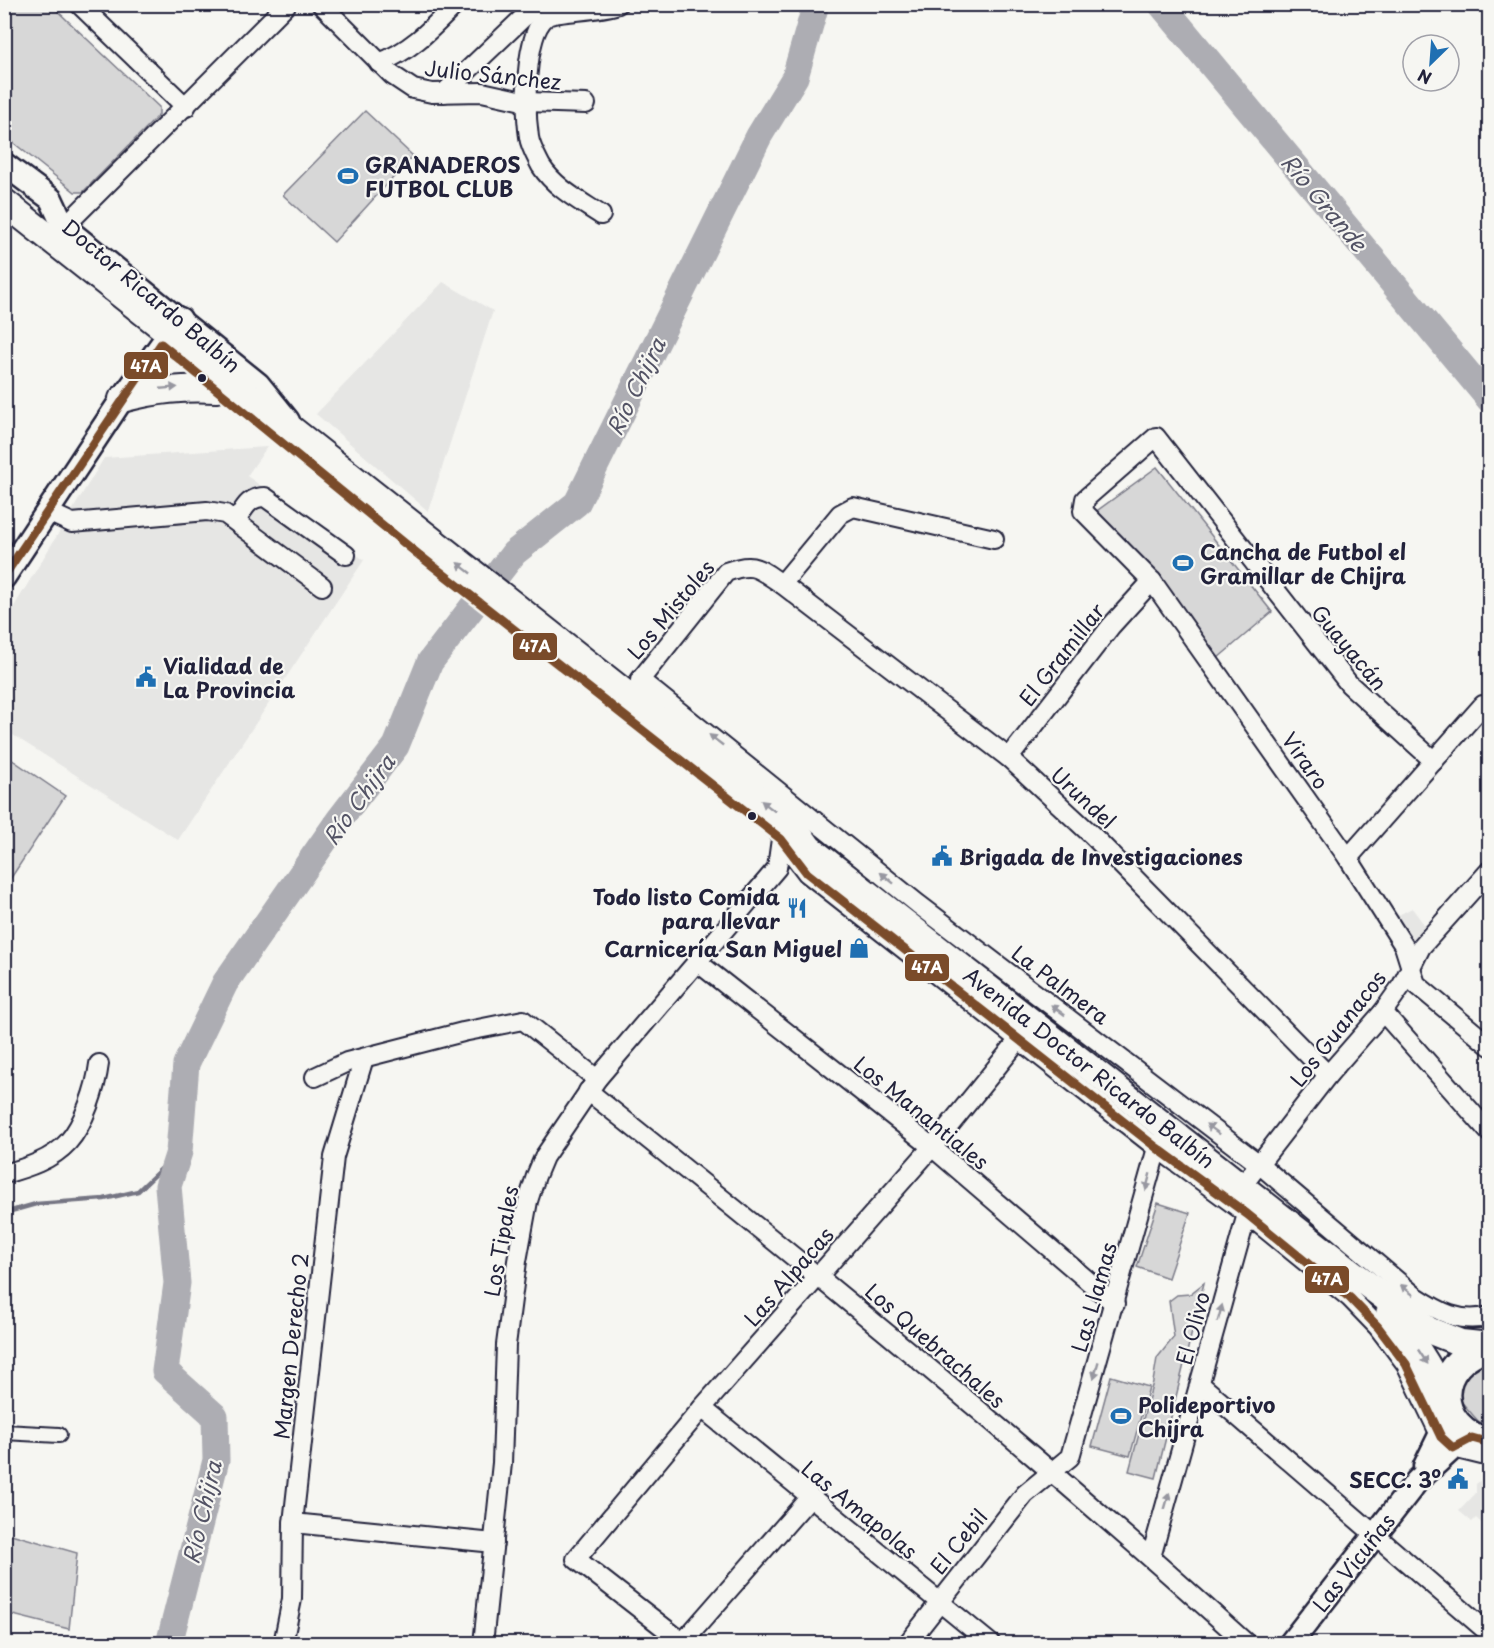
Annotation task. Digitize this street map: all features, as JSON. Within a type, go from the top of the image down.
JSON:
[{"type":"main road","name":"Avenida Doctor Ricardo Balbín","points":[[4,202],[294,433],[424,548]]},
{"type":"main road","name":"Avenida Doctor Ricardo Balbín","points":[[4,218],[170,332],[217,389],[424,548],[626,694],[787,832],[912,913],[1026,1031],[1125,1095],[1164,1138],[1242,1186],[1343,1266]]},
{"type":"main road","points":[[122,399],[159,389],[182,387],[217,389]]},
{"type":"main road","points":[[1343,1266],[1428,1330],[1461,1343],[1490,1346]]},
{"type":"main road","points":[[1343,1266],[1404,1329],[1432,1371],[1469,1436]]},
{"type":"main road","points":[[1469,1436],[1446,1386],[1456,1365],[1473,1350],[1490,1346]]},
{"type":"street","points":[[79,4],[186,106]]},
{"type":"street","points":[[63,227],[287,4]]},
{"type":"street","name":"Julio Sánchez","points":[[321,4],[379,63],[413,89],[444,93],[482,92],[527,102],[586,104]]},
{"type":"street","points":[[379,63],[397,56],[423,38],[456,4]]},
{"type":"street","points":[[444,93],[535,12],[552,14],[587,12],[618,4]]},
{"type":"street","points":[[535,12],[536,34],[526,78],[529,138],[542,166],[555,184],[601,215]]},
{"type":"street","name":"Doctor Ricardo Balbín","points":[[4,164],[51,200],[63,227],[170,332]]},
{"type":"street","points":[[4,577],[122,399],[170,332]]},
{"type":"street","name":"Viraro","points":[[1156,437],[1086,500],[1083,511],[1152,581],[1348,858],[1404,946],[1416,984],[1427,996],[1490,1047]]},
{"type":"street","name":"Guayacán","points":[[1156,437],[1349,684],[1434,761]]},
{"type":"street","points":[[236,521],[249,501],[255,497],[265,497],[346,555]]},
{"type":"street","points":[[782,584],[840,514],[853,507],[994,539]]},
{"type":"street","points":[[48,512],[72,523],[207,511],[225,514],[322,586]]},
{"type":"street","name":"Los Mistoles","points":[[626,694],[726,572],[745,565],[754,567],[782,584]]},
{"type":"street","name":"El Gramillar","points":[[1009,758],[1111,626],[1152,581]]},
{"type":"street","name":"Urundel","points":[[782,584],[1009,758],[1093,836],[1328,1075]]},
{"type":"street","name":"La Palmera","points":[[626,694],[912,913],[1141,1074],[1259,1164],[1415,1296],[1443,1315],[1457,1318],[1490,1316]]},
{"type":"street","points":[[1348,858],[1483,705]]},
{"type":"street","points":[[787,832],[807,873],[1026,1031],[1164,1138],[1246,1214],[1350,1298],[1378,1327],[1406,1364],[1469,1436]]},
{"type":"street","name":"Los Tipales","points":[[483,1644],[502,1463],[506,1345],[528,1201],[544,1157],[592,1085],[777,868],[787,832]]},
{"type":"street","name":"Los Guanacos","points":[[1242,1186],[1328,1075],[1383,1012],[1411,968],[1421,947],[1490,870]]},
{"type":"street","name":"Los Manantiales","points":[[696,961],[932,1147],[1115,1304]]},
{"type":"street","points":[[1383,1012],[1490,1133]]},
{"type":"street","name":"Los Quebrachales","points":[[364,1058],[463,1032],[523,1020],[592,1085],[1150,1557],[1247,1644]]},
{"type":"street","name":"Las Alpacas","points":[[684,1643],[576,1559],[702,1408],[932,1147],[1026,1031]]},
{"type":"street","points":[[315,1077],[347,1062],[364,1058]]},
{"type":"street","name":"Margen Derecho 2","points":[[283,1644],[292,1599],[293,1523],[334,1157],[364,1058]]},
{"type":"street","points":[[4,1174],[35,1165],[68,1143],[88,1106],[99,1064]]},
{"type":"street","points":[[1125,1095],[1141,1074]]},
{"type":"street","name":"Las Llamas","points":[[1051,1473],[1070,1457],[1164,1138]]},
{"type":"street","name":"El Olivo","points":[[1150,1557],[1246,1214]]},
{"type":"street","points":[[1200,1384],[1490,1634]]},
{"type":"street","name":"Las Amapolas","points":[[702,1408],[991,1644]]},
{"type":"street","points":[[4,1432],[59,1435]]},
{"type":"street","name":"Las Vicuñas","points":[[1290,1644],[1417,1481],[1469,1436]]},
{"type":"street","name":"El Cebil","points":[[906,1644],[1034,1483],[1051,1473]]},
{"type":"street","points":[[684,1643],[810,1497]]},
{"type":"street","points":[[293,1523],[494,1543]]},
{"type":"shaded area","points":[[7,4],[51,5],[159,107],[159,115],[83,192],[75,192],[5,136]]},
{"type":"shaded area","name":"GRANADEROS FUTBOL CLUB","points":[[365,111],[413,156],[334,242],[283,195]]},
{"type":"shaded area","points":[[443,282],[493,311],[428,511],[316,414]]},
{"type":"shaded area","name":"Vialidad de La Provincia","points":[[267,447],[247,476],[364,560],[178,840],[5,730],[4,623],[104,458]]},
{"type":"shaded area","name":"Cancha de Futbol el Gramillar de Chijra","points":[[1157,467],[1272,612],[1211,664],[1094,513]]},
{"type":"shaded area","points":[[5,755],[65,796],[5,887]]},
{"type":"shaded area","points":[[1412,908],[1428,930],[1409,941],[1393,918]]},
{"type":"shaded area","points":[[1158,1203],[1190,1213],[1168,1278],[1137,1267]]},
{"type":"shaded area","points":[[1204,1283],[1156,1478],[1129,1471],[1153,1382],[1157,1358],[1174,1337],[1169,1301],[1177,1295],[1190,1294]]},
{"type":"shaded area","points":[[1489,1358],[1489,1427],[1478,1421],[1458,1398],[1459,1376]]},
{"type":"shaded area","name":"Polideportivo Chijra","points":[[1111,1376],[1149,1387],[1130,1456],[1092,1446]]},
{"type":"shaded area","points":[[1489,1474],[1489,1530],[1476,1518],[1472,1522],[1459,1511],[1476,1493],[1476,1484]]},
{"type":"shaded area","points":[[4,1532],[77,1553],[69,1629],[5,1613]]},
{"type":"waterway","name":"Río Chijra","points":[[169,1644],[216,1460],[215,1416],[165,1371],[177,1283],[168,1186],[179,1152],[186,1064],[225,983],[339,820],[396,746],[430,662],[514,553],[577,503],[759,136],[795,77],[816,4]]},
{"type":"waterway","name":"Río Grande","points":[[1161,4],[1490,400]]},
{"type":"waterway","points":[[4,1213],[36,1204],[104,1199],[138,1191],[179,1152]]},
{"type":"transit line","name":"47A","points":[[4,576],[161,344],[419,555],[781,839],[807,873],[1157,1148],[1247,1214],[1350,1298],[1378,1327],[1406,1364],[1441,1437],[1453,1448],[1472,1438],[1490,1443]]},
{"type":"place","name":"GRANADEROS FUTBOL CLUB","points":[[348,176]]},
{"type":"place","name":"Cancha de Futbol el Gramillar de Chijra","points":[[1183,563]]},
{"type":"place","name":"Vialidad de La Provincia","points":[[146,677]]},
{"type":"place","name":"Brigada de Investigaciones","points":[[942,856]]},
{"type":"place","name":"Todo listo Comida para llevar","points":[[797,908]]},
{"type":"place","name":"Carnicería San Miguel","points":[[859,948]]},
{"type":"place","name":"Polideportivo Chijra","points":[[1121,1416]]},
{"type":"place","name":"SECC. 3º","points":[[1458,1479]]}]
